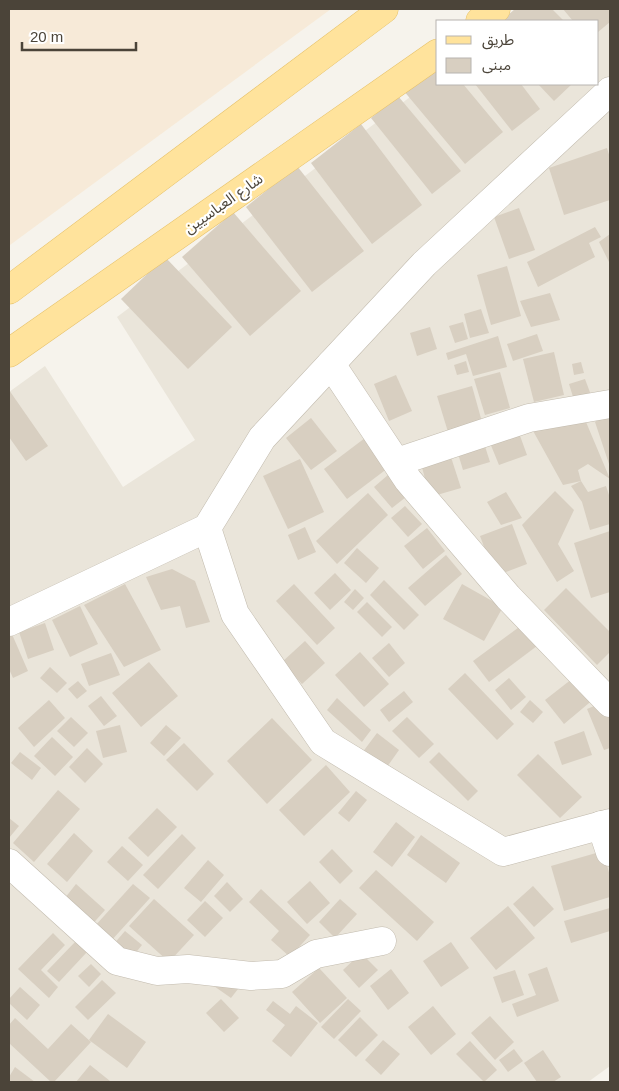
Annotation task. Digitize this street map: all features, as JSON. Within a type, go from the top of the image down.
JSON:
[{"type":"main road","points":[[13,280],[384,9]]},
{"type":"main road","points":[[481,20],[496,9]]},
{"type":"main road","name":"شارع العباسيين","points":[[9,354],[436,54]]},
{"type":"street","points":[[9,622],[207,528],[262,438],[424,264],[610,91]]},
{"type":"street","points":[[331,364],[408,480],[508,597],[610,703]]},
{"type":"street","points":[[397,462],[529,418],[610,404]]},
{"type":"street","points":[[207,528],[235,614],[323,742],[503,852],[606,824],[610,852]]},
{"type":"street","points":[[9,863],[117,961],[156,971],[188,969],[251,976],[282,974],[316,954],[382,941]]},
{"type":"shaded area","points":[[9,9],[331,9],[10,245]]},
{"type":"shaded area","points":[[528,9],[610,9],[610,1066],[588,1082],[9,1082],[9,392],[45,366],[123,487],[195,440],[117,317],[436,78],[436,85],[599,85],[599,20],[512,20]]},
{"type":"building","points":[[515,9],[552,9],[563,20],[502,20]]},
{"type":"building","points":[[563,9],[610,9],[610,22],[599,31],[599,20],[572,20]]},
{"type":"building","points":[[436,64],[436,85],[464,85],[503,132],[465,164],[403,90]]},
{"type":"building","points":[[476,85],[522,85],[540,109],[512,131]]},
{"type":"building","points":[[539,85],[571,85],[554,101]]},
{"type":"building","points":[[398,96],[461,171],[432,194],[371,118]]},
{"type":"building","points":[[361,124],[422,205],[372,244],[311,163]]},
{"type":"building","points":[[607,148],[610,158],[610,200],[564,215],[549,168]]},
{"type":"building","points":[[297,166],[364,251],[312,292],[246,207]]},
{"type":"building","points":[[519,208],[535,250],[509,259],[494,217]]},
{"type":"building","points":[[233,212],[301,291],[250,336],[182,257]]},
{"type":"building","points":[[595,227],[601,237],[589,243],[595,257],[538,287],[527,262]]},
{"type":"building","points":[[610,234],[610,264],[599,242]]},
{"type":"building","points":[[165,257],[232,327],[188,369],[121,299]]},
{"type":"building","points":[[507,266],[521,316],[491,325],[477,275]]},
{"type":"building","points":[[550,293],[560,320],[531,327],[520,301]]},
{"type":"building","points":[[481,309],[489,333],[470,338],[464,314]]},
{"type":"building","points":[[463,322],[468,339],[455,343],[449,326]]},
{"type":"building","points":[[430,327],[437,349],[417,356],[410,333]]},
{"type":"building","points":[[537,334],[543,351],[513,361],[507,344]]},
{"type":"building","points":[[498,336],[507,367],[473,376],[466,354],[448,360],[446,353]]},
{"type":"building","points":[[554,352],[564,395],[534,402],[523,359]]},
{"type":"building","points":[[466,361],[469,372],[457,375],[454,365]]},
{"type":"building","points":[[581,362],[584,373],[574,375],[572,364]]},
{"type":"building","points":[[500,372],[510,408],[485,415],[474,379]]},
{"type":"building","points":[[396,375],[412,411],[389,421],[374,384]]},
{"type":"building","points":[[585,379],[591,395],[574,400],[569,384]]},
{"type":"building","points":[[472,386],[482,422],[448,432],[437,396]]},
{"type":"building","points":[[9,390],[48,446],[26,461],[9,437]]},
{"type":"building","points":[[610,410],[610,467],[595,422]]},
{"type":"building","points":[[311,418],[337,451],[311,470],[286,438]]},
{"type":"building","points":[[586,422],[610,479],[588,464],[578,470],[581,481],[563,485],[532,429]]},
{"type":"building","points":[[519,433],[527,455],[499,465],[490,443]]},
{"type":"building","points":[[365,438],[388,468],[347,499],[324,469]]},
{"type":"building","points":[[483,440],[490,462],[463,470],[456,447]]},
{"type":"building","points":[[449,451],[461,488],[430,497],[420,460]]},
{"type":"building","points":[[300,459],[324,512],[288,529],[263,476]]},
{"type":"building","points":[[388,475],[406,497],[392,508],[374,487]]},
{"type":"building","points":[[581,481],[588,492],[606,486],[610,498],[610,524],[590,530],[582,502],[571,486]]},
{"type":"building","points":[[555,491],[574,510],[558,544],[574,571],[557,582],[522,525]]},
{"type":"building","points":[[506,492],[522,518],[501,525],[487,502]]},
{"type":"building","points":[[368,493],[388,515],[337,564],[316,541]]},
{"type":"building","points":[[405,506],[422,524],[408,537],[391,518]]},
{"type":"building","points":[[512,524],[527,564],[495,576],[480,536]]},
{"type":"building","points":[[305,527],[316,552],[298,560],[288,535]]},
{"type":"building","points":[[427,528],[445,551],[423,569],[404,546]]},
{"type":"building","points":[[610,531],[610,592],[591,598],[574,543]]},
{"type":"building","points":[[357,548],[379,568],[366,583],[344,563]]},
{"type":"building","points":[[446,555],[462,574],[425,606],[408,588]]},
{"type":"building","points":[[172,569],[195,581],[210,622],[186,628],[180,606],[161,610],[146,577]]},
{"type":"building","points":[[335,573],[351,590],[330,610],[314,593]]},
{"type":"building","points":[[384,580],[419,615],[404,630],[370,595]]},
{"type":"building","points":[[125,584],[161,650],[124,667],[84,605]]},
{"type":"building","points":[[294,584],[335,628],[317,645],[276,601]]},
{"type":"building","points":[[462,584],[503,607],[484,641],[443,619]]},
{"type":"building","points":[[566,588],[610,632],[610,652],[597,665],[544,610]]},
{"type":"building","points":[[355,589],[364,598],[353,610],[344,602]]},
{"type":"building","points":[[367,602],[392,627],[382,637],[357,612]]},
{"type":"building","points":[[80,606],[98,644],[70,657],[52,620]]},
{"type":"building","points":[[526,622],[541,643],[489,682],[473,661]]},
{"type":"building","points":[[45,623],[54,650],[28,659],[19,632]]},
{"type":"building","points":[[11,632],[28,671],[13,678],[9,669],[9,634]]},
{"type":"building","points":[[305,641],[325,663],[302,684],[282,662]]},
{"type":"building","points":[[389,643],[405,663],[389,677],[372,658]]},
{"type":"building","points":[[360,652],[389,684],[364,707],[335,675]]},
{"type":"building","points":[[111,653],[120,675],[89,686],[81,664]]},
{"type":"building","points":[[149,662],[178,696],[141,727],[112,693]]},
{"type":"building","points":[[50,667],[67,683],[57,693],[40,678]]},
{"type":"building","points":[[465,673],[514,724],[497,740],[448,689]]},
{"type":"building","points":[[577,675],[595,698],[564,724],[545,700]]},
{"type":"building","points":[[509,678],[526,697],[511,710],[495,690]]},
{"type":"building","points":[[78,681],[87,691],[77,699],[68,689]]},
{"type":"building","points":[[404,691],[413,702],[389,722],[380,710]]},
{"type":"building","points":[[101,696],[117,716],[104,726],[88,706]]},
{"type":"building","points":[[337,698],[371,730],[362,742],[327,710]]},
{"type":"building","points":[[49,700],[65,718],[34,747],[18,728]]},
{"type":"building","points":[[530,700],[543,712],[533,723],[520,712]]},
{"type":"building","points":[[606,701],[610,711],[610,748],[604,750],[587,709]]},
{"type":"building","points":[[71,717],[88,733],[74,747],[57,731]]},
{"type":"building","points":[[407,717],[434,744],[419,758],[392,731]]},
{"type":"building","points":[[272,718],[312,760],[267,804],[227,761]]},
{"type":"building","points":[[120,725],[127,752],[103,758],[96,731]]},
{"type":"building","points":[[166,725],[181,738],[164,756],[150,743]]},
{"type":"building","points":[[584,731],[592,755],[562,765],[554,742]]},
{"type":"building","points":[[377,733],[399,750],[382,774],[359,757]]},
{"type":"building","points":[[52,737],[73,757],[55,776],[34,756]]},
{"type":"building","points":[[184,743],[214,774],[197,791],[166,760]]},
{"type":"building","points":[[87,748],[103,764],[85,783],[69,767]]},
{"type":"building","points":[[20,752],[41,768],[32,780],[11,763]]},
{"type":"building","points":[[439,752],[478,791],[468,801],[429,762]]},
{"type":"building","points":[[538,754],[582,797],[560,818],[517,775]]},
{"type":"building","points":[[326,765],[350,792],[304,836],[279,810]]},
{"type":"building","points":[[58,790],[80,809],[34,862],[13,843]]},
{"type":"building","points":[[356,791],[367,800],[349,822],[338,813]]},
{"type":"building","points":[[157,808],[177,827],[148,857],[128,838]]},
{"type":"building","points":[[9,818],[19,826],[9,838]]},
{"type":"building","points":[[396,822],[415,837],[392,867],[373,852]]},
{"type":"building","points":[[74,833],[93,851],[67,882],[47,864]]},
{"type":"building","points":[[182,834],[196,848],[158,889],[143,875]]},
{"type":"building","points":[[421,835],[460,863],[446,883],[407,855]]},
{"type":"building","points":[[122,846],[143,865],[128,881],[107,862]]},
{"type":"building","points":[[332,849],[353,871],[340,884],[319,862]]},
{"type":"building","points":[[603,851],[610,876],[610,897],[564,911],[551,866]]},
{"type":"building","points":[[208,860],[224,875],[201,902],[184,888]]},
{"type":"building","points":[[376,870],[434,922],[417,941],[359,888]]},
{"type":"building","points":[[310,881],[330,903],[307,924],[287,902]]},
{"type":"building","points":[[227,882],[243,899],[230,912],[214,896]]},
{"type":"building","points":[[76,884],[105,910],[89,928],[61,903]]},
{"type":"building","points":[[133,884],[150,898],[110,942],[94,927]]},
{"type":"building","points":[[533,886],[554,909],[534,927],[513,904]]},
{"type":"building","points":[[261,889],[310,935],[290,957],[271,940],[279,931],[249,902]]},
{"type":"building","points":[[154,899],[194,935],[169,962],[129,926]]},
{"type":"building","points":[[340,899],[357,914],[335,938],[319,922]]},
{"type":"building","points":[[205,901],[223,918],[205,937],[187,920]]},
{"type":"building","points":[[508,906],[535,938],[496,970],[470,938]]},
{"type":"building","points":[[610,908],[610,931],[571,943],[564,921]]},
{"type":"building","points":[[125,931],[142,945],[129,961],[112,946]]},
{"type":"building","points":[[53,933],[65,945],[41,970],[58,987],[49,998],[18,969]]},
{"type":"building","points":[[76,941],[87,952],[59,982],[47,971]]},
{"type":"building","points":[[451,942],[469,968],[441,987],[423,961]]},
{"type":"building","points":[[361,953],[378,970],[359,988],[343,970]]},
{"type":"building","points":[[91,964],[101,974],[89,987],[78,976]]},
{"type":"building","points":[[547,967],[559,1001],[517,1017],[512,1004],[536,995],[528,974]]},
{"type":"building","points":[[319,968],[347,998],[320,1023],[292,992]]},
{"type":"building","points":[[391,969],[409,993],[388,1010],[370,986]]},
{"type":"building","points":[[515,970],[524,995],[502,1003],[493,977]]},
{"type":"building","points":[[217,974],[238,989],[231,998],[211,984]]},
{"type":"building","points":[[102,980],[116,993],[88,1020],[75,1007]]},
{"type":"building","points":[[20,987],[40,1005],[27,1020],[9,1003],[9,999]]},
{"type":"building","points":[[221,999],[239,1018],[224,1032],[206,1013]]},
{"type":"building","points":[[348,999],[361,1011],[334,1039],[321,1027]]},
{"type":"building","points":[[273,1001],[290,1014],[296,1006],[318,1023],[291,1057],[272,1041],[285,1025],[266,1010]]},
{"type":"building","points":[[433,1006],[456,1034],[431,1055],[408,1027]]},
{"type":"building","points":[[108,1014],[146,1042],[127,1068],[89,1040]]},
{"type":"building","points":[[490,1016],[514,1042],[495,1060],[471,1033]]},
{"type":"building","points":[[360,1017],[378,1035],[356,1057],[338,1040]]},
{"type":"building","points":[[15,1018],[48,1049],[71,1024],[91,1042],[54,1082],[51,1082],[9,1043],[9,1025]]},
{"type":"building","points":[[383,1040],[400,1054],[381,1075],[365,1060]]},
{"type":"building","points":[[470,1041],[497,1070],[484,1082],[456,1054]]},
{"type":"building","points":[[514,1049],[523,1061],[508,1072],[499,1060]]},
{"type":"building","points":[[543,1050],[561,1077],[553,1082],[537,1082],[524,1063]]},
{"type":"building","points":[[90,1065],[110,1081],[76,1082]]},
{"type":"building","points":[[15,1067],[35,1082],[9,1082],[9,1077]]}]
